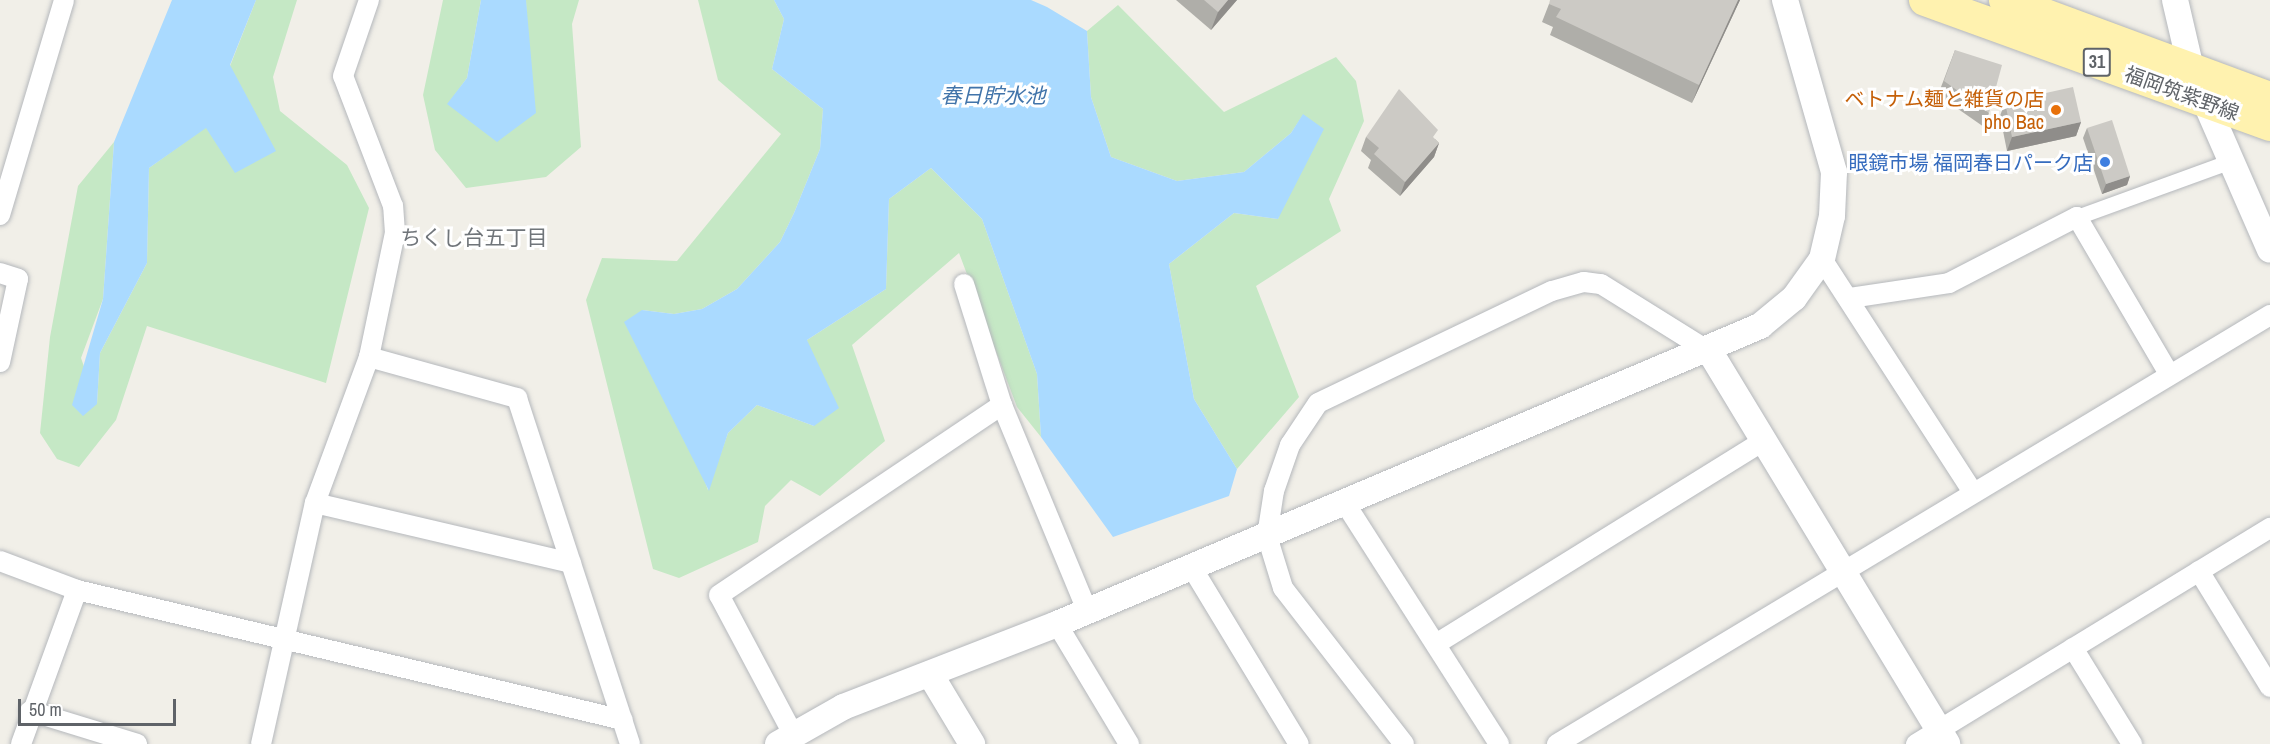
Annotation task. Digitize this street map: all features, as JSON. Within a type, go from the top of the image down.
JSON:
[{"type":"main road","name":"福岡筑紫野線","points":[[1925,0],[2270,125]]},
{"type":"main road","name":"福岡筑紫野線","points":[[2005,0],[2270,98]]},
{"type":"street","points":[[0,215],[64,0]]},
{"type":"street","points":[[261,744],[286,642],[315,503],[369,357],[395,233],[393,206],[343,76],[369,0]]},
{"type":"street","points":[[1002,405],[719,595],[785,739],[843,707],[1057,624],[1710,352],[1777,312],[1822,259],[1834,172],[1785,0]]},
{"type":"street","points":[[2175,0],[2191,69],[2270,250]]},
{"type":"street","points":[[1850,298],[1948,283],[2077,217],[2231,161]]},
{"type":"street","points":[[2077,217],[2169,374]]},
{"type":"street","points":[[1822,259],[1850,298],[1973,492]]},
{"type":"street","points":[[0,273],[18,279],[0,362]]},
{"type":"street","points":[[964,284],[1002,405],[1087,610]]},
{"type":"street","points":[[1404,744],[1283,588],[1267,536],[1274,491],[1290,445],[1318,403],[1551,291],[1601,284],[1710,352],[1943,737]]},
{"type":"street","points":[[1557,744],[2270,315]]},
{"type":"street","points":[[369,357],[517,398],[630,744]]},
{"type":"street","points":[[1436,644],[1762,441]]},
{"type":"street","points":[[315,503],[571,563]]},
{"type":"street","points":[[1345,503],[1499,744]]},
{"type":"street","points":[[1916,744],[1943,737],[2073,648],[2270,528]]},
{"type":"street","points":[[0,561],[77,590],[286,642],[623,720]]},
{"type":"street","points":[[1191,567],[1299,744]]},
{"type":"street","points":[[2199,571],[2270,687]]},
{"type":"street","points":[[21,744],[30,711],[77,590]]},
{"type":"street","points":[[1057,624],[1129,744]]},
{"type":"street","points":[[2073,648],[2132,744]]},
{"type":"street","points":[[930,675],[972,744]]},
{"type":"street","points":[[30,711],[137,744]]},
{"type":"green space","points":[[256,0],[297,0],[273,77],[280,111],[347,165],[369,208],[326,383],[147,326],[116,420],[79,467],[57,459],[40,433],[50,337],[78,186],[114,142],[103,299],[81,358],[97,404],[100,353],[147,263],[149,168],[206,127]]},
{"type":"green space","points":[[443,0],[481,0],[467,78],[448,104],[527,41],[526,0],[579,0],[572,24],[581,147],[546,177],[466,188],[435,150],[423,95]]},
{"type":"green space","points":[[698,0],[774,0],[784,19],[772,69],[823,109],[820,149],[780,242],[737,289],[702,309],[674,314],[642,310],[708,490],[728,433],[757,405],[814,426],[807,340],[886,289],[889,199],[931,168],[982,219],[1037,374],[1041,437],[1017,407],[959,253],[852,345],[885,441],[820,496],[791,480],[765,506],[758,542],[679,578],[653,569],[586,300],[602,258],[677,261],[781,134],[718,80]]},
{"type":"green space","points":[[1118,5],[1224,112],[1336,57],[1356,81],[1364,121],[1329,199],[1341,231],[1256,286],[1299,397],[1237,469],[1194,399],[1169,264],[1234,213],[1278,219],[1303,115],[1291,133],[1244,172],[1177,181],[1111,157],[1091,97],[1087,31]]},
{"type":"water","points":[[172,0],[256,0],[230,65],[276,151],[235,173],[206,128],[149,168],[147,263],[100,353],[97,404],[83,416],[72,405],[103,299],[114,142]]},
{"type":"water","points":[[481,0],[526,0],[536,113],[497,142],[447,104],[467,78]]},
{"type":"water","name":"春日貯水池","points":[[774,0],[1031,0],[1047,7],[1087,31],[1091,97],[1111,157],[1177,181],[1244,172],[1291,133],[1303,114],[1324,129],[1278,219],[1234,213],[1169,264],[1194,399],[1237,469],[1229,496],[1113,537],[1041,437],[1037,374],[982,219],[931,168],[889,199],[886,289],[807,340],[839,408],[814,426],[757,405],[728,433],[709,491],[624,322],[642,310],[674,314],[702,309],[737,289],[780,242],[794,213],[820,149],[823,109],[772,69],[784,19]]},
{"type":"building","points":[[1204,0],[1228,0],[1218,12]]},
{"type":"building","points":[[1550,0],[1738,0],[1699,85],[1556,17],[1561,9],[1549,4]]},
{"type":"building","points":[[1955,50],[2002,65],[1989,113],[1944,81]]},
{"type":"building","points":[[2073,87],[2081,122],[2012,137],[2005,102]]},
{"type":"building","points":[[1399,89],[1438,130],[1433,137],[1439,143],[1405,182],[1374,154],[1379,148],[1366,137]]},
{"type":"building","name":"眼鏡市場 福岡春日パーク店","points":[[2112,120],[2130,176],[2106,184],[2087,128]]},
{"type":"place","name":"ベトナム麺と雑貨の店 pho Bac","points":[[2056,110]]},
{"type":"place","name":"眼鏡市場 福岡春日パーク店","points":[[2105,162]]},
{"type":"district","name":"ちくし台五丁目","points":[[474,238]]}]
